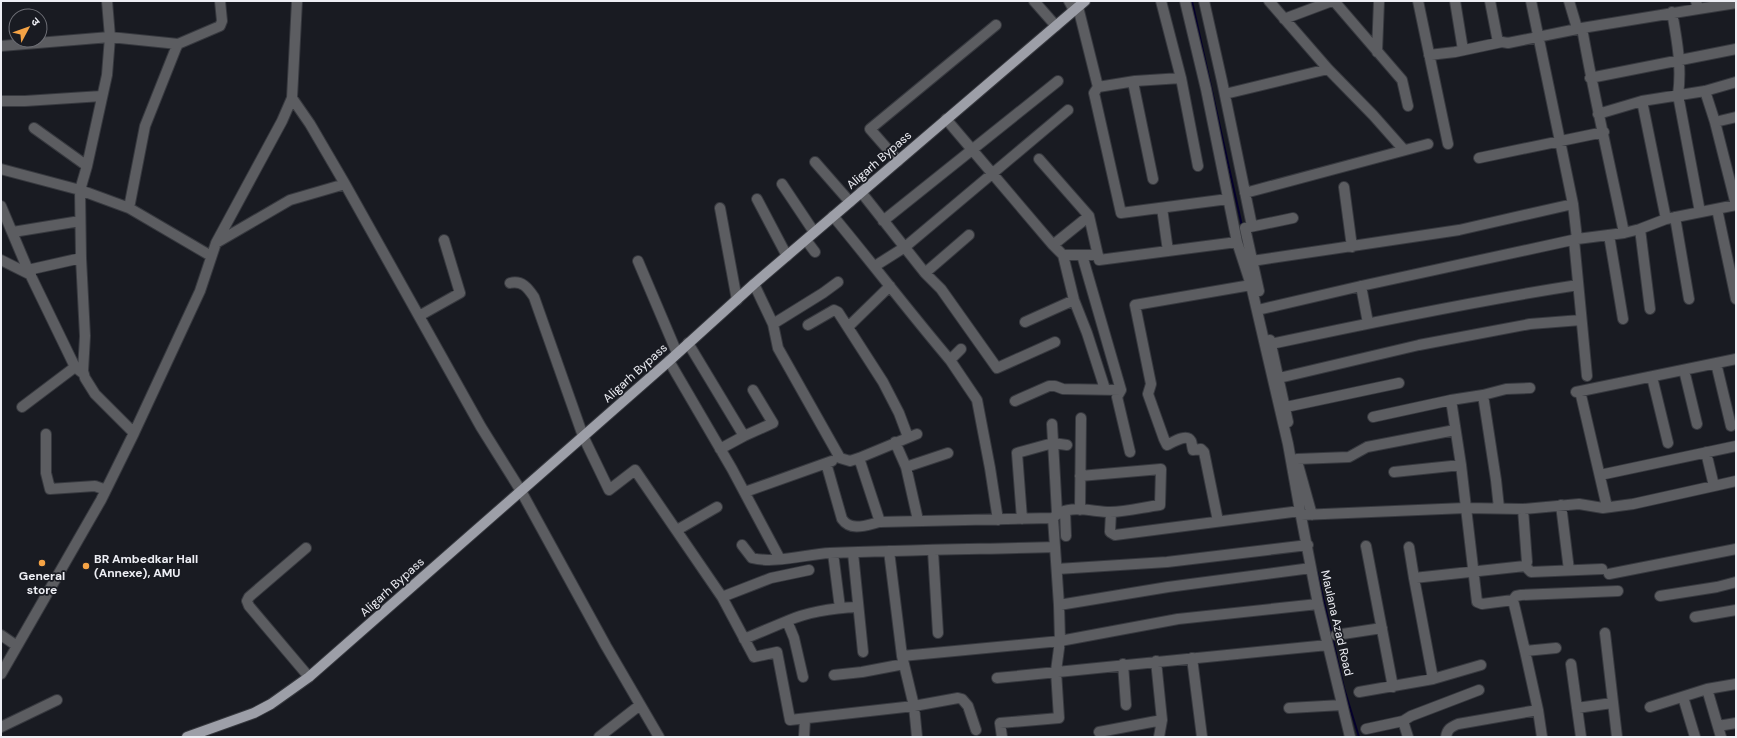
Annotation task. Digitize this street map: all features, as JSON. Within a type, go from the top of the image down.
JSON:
[{"type":"main road","name":"Aligarh Bypass","points":[[187,737],[254,713],[271,704],[310,677],[669,361],[754,284],[1056,26],[1077,5]]},
{"type":"street","points":[[84,374],[85,336],[81,258],[80,190],[87,166],[107,75],[110,38],[107,1]]},
{"type":"street","points":[[1,46],[110,38],[178,44],[220,26],[222,21],[220,1]]},
{"type":"street","points":[[1,674],[106,490],[200,291],[216,243],[282,121],[292,98],[297,1]]},
{"type":"street","points":[[1034,1],[1056,26]]},
{"type":"street","points":[[1161,1],[1181,78],[1198,166]]},
{"type":"street","points":[[1185,1],[1206,89],[1237,242],[1251,285],[1305,514]]},
{"type":"street","points":[[1204,1],[1252,226]]},
{"type":"street","points":[[1269,1],[1328,69],[1373,114],[1404,150]]},
{"type":"street","points":[[1284,19],[1333,1],[1402,80],[1408,106]]},
{"type":"street","points":[[1377,52],[1379,1]]},
{"type":"street","points":[[1418,1],[1448,144]]},
{"type":"street","points":[[1454,1],[1463,50]]},
{"type":"street","points":[[1490,1],[1498,42]]},
{"type":"street","points":[[1531,1],[1573,204],[1578,285],[1587,376]]},
{"type":"street","points":[[1569,1],[1580,28],[1598,114],[1604,132],[1624,233]]},
{"type":"street","points":[[1429,55],[1463,50],[1498,42],[1508,43],[1580,28],[1672,12],[1697,5],[1736,3]]},
{"type":"street","points":[[1077,5],[1098,87]]},
{"type":"street","points":[[1672,12],[1680,60],[1678,95],[1700,212]]},
{"type":"street","points":[[898,161],[870,129],[996,25]]},
{"type":"street","points":[[129,208],[145,126],[178,44]]},
{"type":"street","points":[[1590,78],[1736,49]]},
{"type":"street","points":[[1225,94],[1328,69]]},
{"type":"street","points":[[1181,78],[1135,81],[1098,87],[1094,93],[1120,213],[1228,199]]},
{"type":"street","points":[[884,221],[1058,81]]},
{"type":"street","points":[[1135,81],[1134,87],[1153,180]]},
{"type":"street","points":[[1598,114],[1642,101],[1704,91],[1736,82]]},
{"type":"street","points":[[1262,309],[1361,286],[1576,240],[1624,233],[1670,218],[1736,205],[1715,122],[1704,91]]},
{"type":"street","points":[[1,101],[102,96]]},
{"type":"street","points":[[292,98],[310,124],[345,184],[481,426],[521,491],[606,646],[659,737]]},
{"type":"street","points":[[1642,101],[1689,299]]},
{"type":"street","points":[[875,266],[905,247],[1068,110]]},
{"type":"street","points":[[1715,122],[1736,117]]},
{"type":"street","points":[[946,119],[1063,255],[1074,300],[1087,333],[1105,389]]},
{"type":"street","points":[[34,128],[87,166]]},
{"type":"street","points":[[1479,158],[1604,132]]},
{"type":"street","points":[[1245,194],[1428,144]]},
{"type":"street","points":[[1039,159],[1089,216],[1099,260],[1237,242]]},
{"type":"street","points":[[815,162],[850,202]]},
{"type":"street","points":[[1,169],[80,190],[129,208],[211,256]]},
{"type":"street","points":[[216,243],[290,200],[345,184]]},
{"type":"street","points":[[782,184],[814,232]]},
{"type":"street","points":[[1344,187],[1352,247]]},
{"type":"street","points":[[861,192],[925,273],[941,289],[997,368],[1055,342]]},
{"type":"street","points":[[757,199],[787,256]]},
{"type":"street","points":[[1252,262],[1459,230],[1573,204]]},
{"type":"street","points":[[1,206],[29,273],[75,368],[84,374],[95,394],[134,433]]},
{"type":"street","points":[[720,208],[737,300]]},
{"type":"street","points":[[1162,208],[1168,250]]},
{"type":"street","points":[[1717,209],[1736,300]]},
{"type":"street","points":[[833,216],[950,360],[977,400],[998,520]]},
{"type":"street","points":[[1054,245],[1089,216]]},
{"type":"street","points":[[1293,218],[1245,228],[1262,309],[1286,407],[1305,514]]},
{"type":"street","points":[[13,232],[80,221]]},
{"type":"street","points":[[1640,229],[1650,309]]},
{"type":"street","points":[[925,273],[969,235]]},
{"type":"street","points":[[1609,235],[1623,320]]},
{"type":"street","points":[[419,316],[460,292],[444,240]]},
{"type":"street","points":[[806,240],[814,252]]},
{"type":"street","points":[[1063,255],[1098,256]]},
{"type":"street","points":[[1082,255],[1121,390],[1117,397],[1130,452]]},
{"type":"street","points":[[1,260],[29,273],[81,258]]},
{"type":"street","points":[[638,261],[677,353]]},
{"type":"street","points":[[510,283],[516,281],[523,284],[534,297],[583,436],[609,490],[635,470],[722,598],[754,657],[777,652],[790,720],[914,706],[958,698],[962,699],[968,706],[976,730]]},
{"type":"street","points":[[773,324],[838,282]]},
{"type":"street","points":[[754,284],[773,324],[778,348],[840,458]]},
{"type":"street","points":[[1218,521],[1204,452],[1201,449],[1193,450],[1191,440],[1185,437],[1167,445],[1164,439],[1148,394],[1151,384],[1135,305],[1251,285]]},
{"type":"street","points":[[1271,344],[1498,297],[1578,285]]},
{"type":"street","points":[[848,327],[890,286]]},
{"type":"street","points":[[1361,286],[1368,323]]},
{"type":"street","points":[[1025,322],[1074,300]]},
{"type":"street","points":[[745,492],[840,458],[850,461],[859,458],[912,436],[888,392],[838,312],[834,310],[808,326]]},
{"type":"street","points":[[1279,378],[1419,345],[1530,324],[1581,320]]},
{"type":"street","points":[[688,343],[744,436]]},
{"type":"street","points":[[950,360],[961,349]]},
{"type":"street","points":[[1607,507],[1578,391],[1736,359]]},
{"type":"street","points":[[669,361],[745,492],[780,559]]},
{"type":"street","points":[[1716,363],[1731,426]]},
{"type":"street","points":[[22,407],[75,368]]},
{"type":"street","points":[[1684,370],[1697,424]]},
{"type":"street","points":[[1652,377],[1668,443]]},
{"type":"street","points":[[1286,407],[1399,383]]},
{"type":"street","points":[[1015,401],[1049,386],[1055,386],[1063,389],[1121,390]]},
{"type":"street","points":[[1373,417],[1506,389],[1530,388]]},
{"type":"street","points":[[720,449],[773,423],[753,390]]},
{"type":"street","points":[[1483,395],[1499,508]]},
{"type":"street","points":[[1451,400],[1461,465],[1477,602],[1482,604],[1512,600],[1521,595],[1618,591]]},
{"type":"street","points":[[1080,510],[1081,418]]},
{"type":"street","points":[[1002,737],[1000,723],[1059,718],[1056,671],[1060,641],[1055,547],[1058,514],[1052,424]]},
{"type":"street","points":[[1296,459],[1349,457],[1367,447],[1455,430]]},
{"type":"street","points":[[46,434],[46,473],[50,489],[95,486],[106,490]]},
{"type":"street","points":[[895,442],[906,466],[918,520]]},
{"type":"street","points":[[1022,519],[1017,453],[1053,443],[1067,445]]},
{"type":"street","points":[[1600,475],[1736,446]]},
{"type":"street","points":[[1706,452],[1714,486]]},
{"type":"street","points":[[906,466],[948,453]]},
{"type":"street","points":[[859,458],[880,522]]},
{"type":"street","points":[[826,463],[842,519],[845,524],[855,527],[880,522],[918,520],[1022,519],[1080,510],[1111,512],[1160,505],[1162,469],[1080,476]]},
{"type":"street","points":[[1394,472],[1461,465]]},
{"type":"street","points":[[1111,512],[1110,532],[1115,535],[1218,521],[1305,514],[1465,508],[1523,509],[1586,504],[1597,507],[1607,507],[1633,504],[1736,481]]},
{"type":"street","points":[[1561,505],[1569,570]]},
{"type":"street","points":[[677,530],[717,508]]},
{"type":"street","points":[[1523,509],[1527,562],[1525,566]]},
{"type":"street","points":[[1058,514],[1066,536]]},
{"type":"street","name":"Maulana Azad Road","points":[[1305,514],[1311,568],[1318,604],[1350,737]]},
{"type":"street","points":[[742,545],[752,558],[757,560],[833,553],[1055,547]]},
{"type":"street","points":[[1057,569],[1166,562],[1308,545]]},
{"type":"street","points":[[1366,546],[1393,687]]},
{"type":"street","points":[[1409,547],[1433,679]]},
{"type":"street","points":[[306,548],[249,597],[247,601],[249,606],[310,677]]},
{"type":"street","points":[[1525,566],[1531,572],[1569,570],[1605,571],[1736,549]]},
{"type":"street","points":[[933,550],[938,633]]},
{"type":"street","points":[[889,551],[903,660],[914,706],[917,737]]},
{"type":"street","points":[[833,553],[840,608]]},
{"type":"street","points":[[853,553],[863,652]]},
{"type":"street","points":[[1414,578],[1525,566]]},
{"type":"street","points":[[1059,605],[1168,587],[1311,568]]},
{"type":"street","points":[[722,598],[771,578],[809,570]]},
{"type":"street","points":[[1660,596],[1718,587],[1736,582]]},
{"type":"street","points":[[1512,600],[1538,710],[1542,737]]},
{"type":"street","points":[[834,675],[862,672],[903,660],[1060,641],[1178,619],[1318,604]]},
{"type":"street","points":[[744,639],[809,613],[858,607]]},
{"type":"street","points":[[1695,617],[1736,610]]},
{"type":"street","points":[[787,621],[794,638],[803,677]]},
{"type":"street","points":[[1336,635],[1382,628]]},
{"type":"street","points":[[1605,633],[1617,737]]},
{"type":"street","points":[[1,635],[17,646]]},
{"type":"street","points":[[997,678],[1123,664],[1328,645]]},
{"type":"street","points":[[1525,651],[1556,648]]},
{"type":"street","points":[[1192,658],[1202,737]]},
{"type":"street","points":[[1156,661],[1162,720],[1159,737]]},
{"type":"street","points":[[1123,664],[1126,705]]},
{"type":"street","points":[[1359,692],[1433,679],[1481,664]]},
{"type":"street","points":[[1571,664],[1581,737]]},
{"type":"street","points":[[1650,707],[1707,689],[1736,684]]},
{"type":"street","points":[[1707,689],[1721,737]]},
{"type":"street","points":[[1366,729],[1403,721],[1412,716],[1479,690]]},
{"type":"street","points":[[1683,697],[1695,737]]},
{"type":"street","points":[[1,727],[57,700]]},
{"type":"street","points":[[1577,708],[1612,703]]},
{"type":"street","points":[[599,737],[640,705]]},
{"type":"street","points":[[1289,708],[1342,705]]},
{"type":"street","points":[[1446,737],[1450,727],[1458,724],[1538,710]]},
{"type":"street","points":[[804,737],[805,719]]},
{"type":"street","points":[[1099,732],[1162,720]]},
{"type":"street","points":[[1403,721],[1408,737]]},
{"type":"street","points":[[1718,726],[1736,722]]},
{"type":"waterway","points":[[1192,1],[1242,226]]},
{"type":"waterway","points":[[1317,571],[1344,688],[1359,737]]},
{"type":"place","name":"General store","points":[[42,563]]},
{"type":"place","name":"BR Ambedkar Hall (Annexe), AMU","points":[[86,566]]}]
